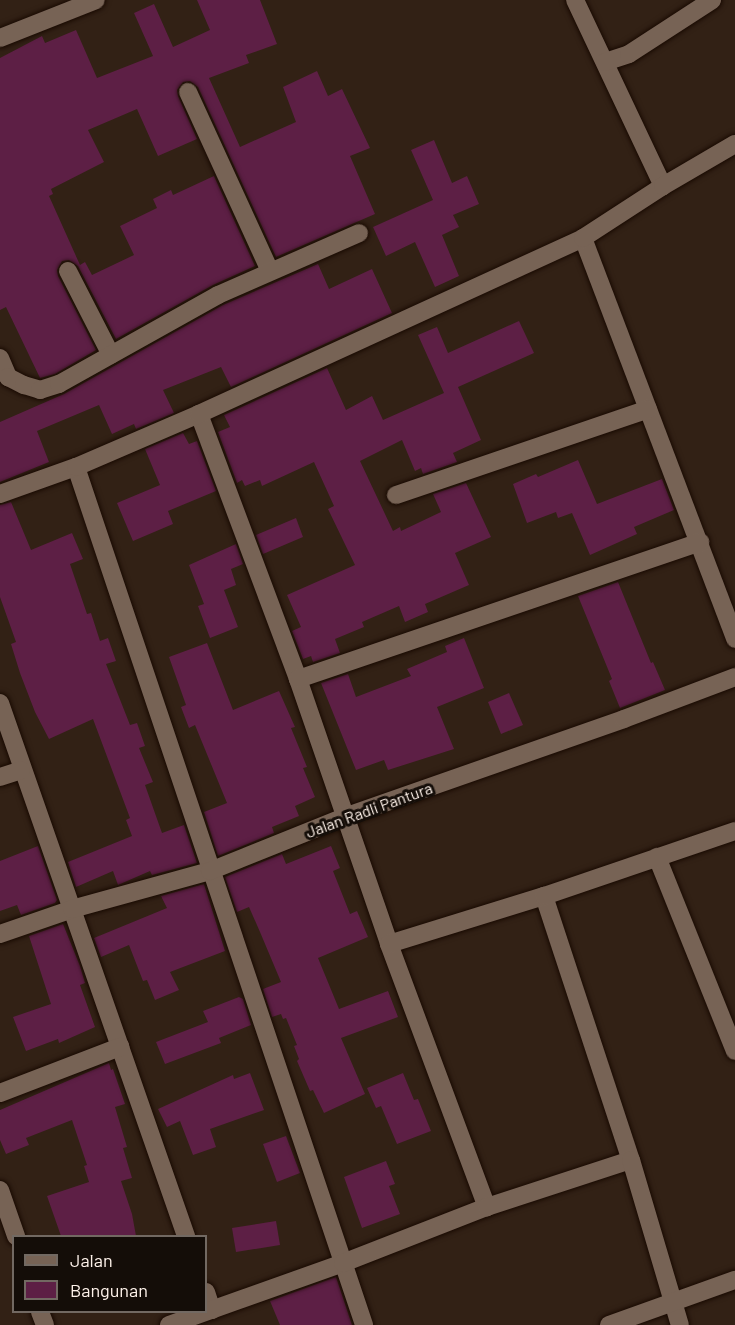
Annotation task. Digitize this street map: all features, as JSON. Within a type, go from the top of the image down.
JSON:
[{"type":"street","points":[[0,38],[96,0]]},
{"type":"street","points":[[575,0],[663,186]]},
{"type":"street","points":[[605,62],[629,54],[712,0]]},
{"type":"street","points":[[188,92],[270,271]]},
{"type":"street","points":[[0,494],[76,467],[199,414],[584,238],[663,186],[735,144]]},
{"type":"street","points":[[0,358],[8,377],[40,390],[59,384],[218,295],[359,233]]},
{"type":"street","points":[[584,238],[735,639]]},
{"type":"street","points":[[68,271],[111,355]]},
{"type":"street","points":[[396,495],[648,409]]},
{"type":"street","points":[[199,414],[298,679],[347,816],[389,944],[487,1207]]},
{"type":"street","points":[[76,467],[364,1325]]},
{"type":"street","points":[[298,679],[700,542]]},
{"type":"street","name":"Jalan Radli Pantura","points":[[0,934],[72,909],[210,871],[347,816],[624,719],[735,677]]},
{"type":"street","points":[[0,704],[21,770],[186,1235]]},
{"type":"street","points":[[0,777],[21,770]]},
{"type":"street","points":[[389,944],[544,896],[735,831]]},
{"type":"street","points":[[657,857],[735,1051]]},
{"type":"street","points":[[544,896],[632,1160],[680,1325]]},
{"type":"street","points":[[0,1092],[120,1047]]},
{"type":"street","points":[[207,1312],[343,1263],[487,1207],[632,1160]]},
{"type":"street","points":[[0,1190],[16,1235]]},
{"type":"street","points":[[609,1325],[735,1280]]},
{"type":"street","points":[[207,1295],[212,1310]]},
{"type":"street","points":[[169,1325],[203,1313]]},
{"type":"building","points":[[197,0],[260,0],[277,44],[246,55],[249,63],[209,78],[240,147],[296,122],[283,87],[317,71],[328,96],[342,89],[370,148],[350,156],[375,214],[276,257],[198,87],[190,81],[183,82],[177,90],[178,96],[197,139],[158,156],[137,109],[88,130],[104,162],[51,189],[53,194],[49,196],[80,265],[85,262],[92,275],[134,255],[120,226],[157,208],[153,199],[171,190],[173,195],[214,176],[255,266],[213,285],[116,339],[78,266],[69,260],[62,261],[57,270],[58,276],[96,350],[55,374],[40,378],[6,307],[0,310],[0,58],[42,36],[45,43],[76,30],[97,78],[153,56],[134,13],[154,4],[173,47],[210,30]]},
{"type":"building","points":[[434,140],[452,183],[467,176],[479,204],[453,215],[459,227],[442,235],[459,276],[435,287],[415,242],[386,256],[373,227],[433,200],[411,150]]},
{"type":"building","points":[[318,264],[329,289],[372,269],[392,313],[231,387],[221,367],[163,390],[174,413],[136,429],[134,424],[112,434],[99,405],[37,431],[49,462],[0,482],[0,422],[64,394],[223,305]]},
{"type":"building","points":[[519,321],[534,353],[458,387],[481,440],[453,453],[457,462],[423,474],[421,468],[415,471],[402,440],[360,461],[393,531],[400,527],[401,531],[441,512],[433,494],[466,483],[491,537],[455,553],[469,585],[425,604],[428,612],[405,622],[399,606],[362,622],[364,627],[335,639],[340,653],[313,662],[311,656],[303,659],[292,631],[301,627],[287,595],[355,565],[328,509],[334,506],[314,462],[262,486],[260,480],[245,486],[242,480],[237,483],[218,432],[230,427],[224,415],[327,368],[346,410],[372,396],[383,420],[444,393],[418,335],[437,327],[448,353]]},
{"type":"building","points":[[183,433],[189,444],[197,441],[216,491],[168,511],[173,524],[133,541],[117,503],[160,485],[145,449]]},
{"type":"building","points":[[578,460],[597,504],[662,479],[674,510],[634,527],[637,534],[590,555],[572,513],[558,518],[556,512],[527,523],[513,484],[536,474],[538,477]]},
{"type":"building","points":[[11,502],[31,550],[72,533],[83,559],[70,564],[87,614],[91,613],[100,641],[108,638],[116,661],[106,664],[130,725],[137,723],[145,746],[139,748],[153,782],[145,785],[162,833],[184,825],[197,863],[152,875],[150,871],[118,885],[113,871],[76,887],[68,862],[132,836],[126,820],[130,818],[93,719],[49,739],[35,712],[20,673],[11,644],[16,642],[0,597],[0,505]]},
{"type":"building","points":[[296,518],[303,537],[263,554],[256,535]]},
{"type":"building","points":[[236,544],[243,564],[231,569],[236,585],[224,590],[238,627],[210,638],[198,606],[204,604],[189,565]]},
{"type":"building","points":[[618,582],[651,663],[653,662],[665,690],[620,708],[609,681],[612,679],[578,596]]},
{"type":"building","points":[[464,638],[484,688],[437,707],[454,749],[388,770],[384,760],[356,770],[321,683],[348,674],[356,697],[411,676],[407,669],[447,652],[445,646]]},
{"type":"building","points":[[207,643],[233,710],[279,691],[295,727],[291,728],[307,767],[303,768],[315,797],[295,806],[299,816],[272,827],[274,833],[218,856],[204,812],[227,803],[195,725],[189,728],[181,707],[186,705],[169,657]]},
{"type":"building","points":[[509,693],[523,725],[501,734],[488,702]]},
{"type":"building","points":[[38,846],[57,900],[55,903],[21,915],[17,905],[0,911],[0,861]]},
{"type":"building","points":[[331,846],[340,868],[333,871],[350,914],[357,911],[368,937],[318,958],[339,1009],[388,991],[398,1017],[341,1038],[365,1094],[324,1113],[313,1090],[310,1091],[297,1061],[299,1059],[294,1046],[297,1045],[286,1018],[283,1019],[281,1014],[272,1017],[263,989],[281,982],[249,907],[237,912],[225,877],[282,854],[286,864]]},
{"type":"building","points":[[204,884],[225,951],[170,972],[179,990],[155,1000],[147,980],[143,981],[129,945],[101,957],[94,938],[167,908],[161,896]]},
{"type":"building","points":[[63,924],[80,966],[85,983],[80,985],[95,1027],[59,1043],[58,1039],[26,1051],[13,1017],[51,1004],[29,936]]},
{"type":"building","points":[[239,997],[243,999],[251,1025],[219,1038],[221,1043],[165,1064],[156,1042],[208,1022],[203,1011]]},
{"type":"building","points":[[109,1063],[125,1104],[115,1107],[127,1147],[123,1148],[132,1178],[121,1181],[132,1214],[136,1235],[61,1235],[47,1196],[89,1182],[84,1166],[87,1165],[72,1120],[26,1138],[29,1145],[6,1154],[0,1140],[0,1110]]},
{"type":"building","points":[[250,1073],[264,1110],[210,1129],[216,1147],[193,1155],[180,1121],[167,1127],[158,1109],[233,1075],[234,1079]]},
{"type":"building","points":[[403,1073],[414,1100],[418,1099],[431,1131],[397,1144],[381,1106],[376,1108],[367,1088]]},
{"type":"building","points":[[286,1136],[300,1173],[277,1182],[263,1144]]},
{"type":"building","points":[[386,1161],[395,1184],[389,1186],[400,1214],[362,1228],[344,1177]]},
{"type":"building","points":[[276,1221],[280,1245],[236,1252],[232,1228]]},
{"type":"building","points":[[336,1277],[352,1325],[280,1325],[270,1301]]}]
